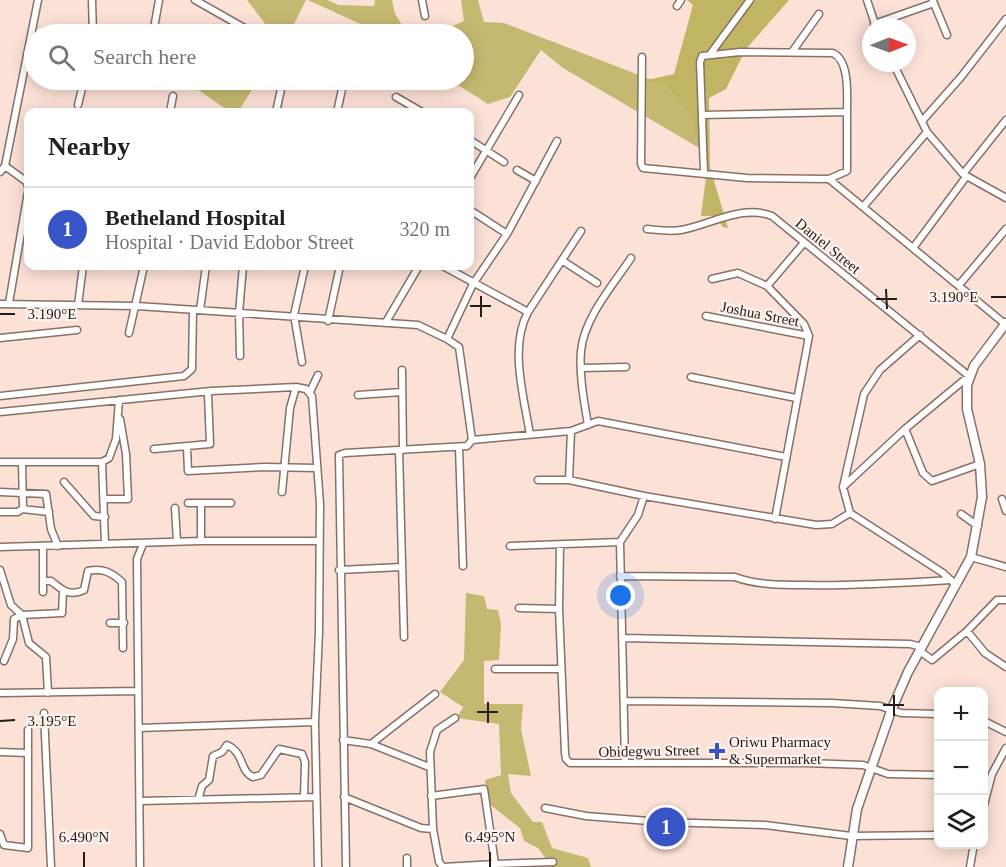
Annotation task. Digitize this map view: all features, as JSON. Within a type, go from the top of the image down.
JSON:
[{"type":"street","points":[[33,24],[38,0]]},
{"type":"street","points":[[92,0],[93,24]]},
{"type":"street","points":[[155,24],[159,0]]},
{"type":"street","points":[[195,0],[237,24]]},
{"type":"street","points":[[423,0],[425,16]]},
{"type":"street","points":[[677,6],[681,0]]},
{"type":"street","points":[[704,173],[700,59],[711,53],[750,0]]},
{"type":"street","points":[[867,0],[873,18]]},
{"type":"street","points":[[895,18],[934,2],[947,35]]},
{"type":"street","points":[[792,52],[819,14]]},
{"type":"street","points":[[923,120],[1006,19]]},
{"type":"street","points":[[642,57],[642,166],[646,170],[747,178],[829,179],[847,171],[847,87],[840,57],[830,52],[711,53]]},
{"type":"street","points":[[0,172],[5,166],[24,70]]},
{"type":"street","points":[[897,72],[923,120],[927,132],[964,175],[1006,198]]},
{"type":"street","points":[[78,105],[82,90]]},
{"type":"street","points":[[277,108],[281,90]]},
{"type":"street","points":[[338,108],[342,90]]},
{"type":"street","points":[[474,171],[519,95]]},
{"type":"street","points":[[171,108],[173,96]]},
{"type":"street","points":[[396,97],[415,108]]},
{"type":"street","points":[[702,115],[847,112]]},
{"type":"street","points":[[913,248],[1006,120]]},
{"type":"street","points":[[863,207],[927,132]]},
{"type":"street","points":[[447,339],[473,284],[507,234],[557,141]]},
{"type":"street","points":[[474,142],[504,162]]},
{"type":"street","points":[[5,166],[24,180]]},
{"type":"street","points":[[517,170],[536,181]]},
{"type":"street","points":[[829,179],[1006,323],[969,376],[905,429],[843,487]]},
{"type":"street","name":"Daniel Street","points":[[647,229],[679,231],[714,219],[758,210],[772,216],[803,244],[969,376]]},
{"type":"street","points":[[474,213],[507,234]]},
{"type":"street","points":[[9,303],[24,215]]},
{"type":"street","points":[[959,285],[1006,229]]},
{"type":"street","points":[[530,435],[521,374],[519,333],[528,312],[581,231]]},
{"type":"street","points":[[767,286],[803,244]]},
{"type":"street","points":[[588,425],[581,353],[588,329],[631,258]]},
{"type":"street","points":[[563,261],[597,283]]},
{"type":"street","points":[[78,305],[82,270]]},
{"type":"street","points":[[129,333],[137,306],[143,270]]},
{"type":"street","points":[[0,396],[184,376],[192,369],[196,310],[205,270]]},
{"type":"street","points":[[240,356],[239,313],[243,270]]},
{"type":"street","points":[[302,362],[294,315],[304,270]]},
{"type":"street","points":[[328,321],[339,270]]},
{"type":"street","points":[[386,322],[416,270]]},
{"type":"street","points":[[449,270],[528,312]]},
{"type":"street","points":[[712,279],[738,273],[767,286],[804,324],[809,336],[775,519]]},
{"type":"street","points":[[0,304],[137,306],[294,315],[328,321],[386,322],[418,325],[459,347],[472,440],[470,445],[339,455],[339,570],[346,867]]},
{"type":"street","name":"Joshua Street","points":[[706,316],[809,336]]},
{"type":"street","points":[[0,338],[77,330]]},
{"type":"street","points":[[920,335],[880,370],[864,394],[843,487],[850,513],[943,573],[952,582]]},
{"type":"street","points":[[582,368],[626,367]]},
{"type":"street","points":[[402,370],[404,637]]},
{"type":"street","points":[[318,375],[310,392],[314,403],[319,541],[319,632],[315,722],[318,867]]},
{"type":"street","points":[[848,867],[856,809],[891,711],[952,582],[971,557],[982,497],[980,464],[967,410],[969,376]]},
{"type":"street","points":[[691,377],[796,398]]},
{"type":"street","points":[[0,412],[211,391],[296,387],[310,392]]},
{"type":"street","points":[[282,492],[290,408],[296,387]]},
{"type":"street","points":[[154,450],[210,444],[208,394],[211,391]]},
{"type":"street","points":[[358,395],[402,392]]},
{"type":"street","points":[[0,462],[102,462],[109,458],[114,448],[119,400]]},
{"type":"street","points":[[104,499],[128,499],[126,454],[118,414]]},
{"type":"street","points":[[472,440],[571,431],[598,421],[786,457]]},
{"type":"street","points":[[905,429],[923,473],[932,481],[980,464]]},
{"type":"street","points":[[569,480],[571,431]]},
{"type":"street","points":[[187,447],[188,471],[317,468]]},
{"type":"street","points":[[459,447],[463,566]]},
{"type":"street","points":[[21,462],[22,509]]},
{"type":"street","points":[[102,462],[105,544]]},
{"type":"street","points":[[538,480],[569,480],[644,496],[816,525],[832,524],[850,513]]},
{"type":"street","points":[[64,482],[94,516],[105,517]]},
{"type":"street","points":[[0,492],[22,491],[46,494],[51,529],[58,546]]},
{"type":"street","points":[[625,763],[624,638],[620,542],[638,515],[644,496]]},
{"type":"street","points":[[1002,499],[1006,511]]},
{"type":"street","points":[[188,503],[231,503]]},
{"type":"street","points":[[201,504],[201,541]]},
{"type":"street","points":[[175,508],[177,542]]},
{"type":"street","points":[[0,512],[22,509],[49,512]]},
{"type":"street","points":[[962,514],[978,526]]},
{"type":"street","points":[[0,547],[201,541],[319,541]]},
{"type":"street","points":[[510,546],[620,542]]},
{"type":"street","points":[[131,544],[136,559],[140,867]]},
{"type":"street","points":[[136,559],[143,544]]},
{"type":"street","points":[[495,669],[561,669],[560,545]]},
{"type":"street","points":[[43,547],[43,592]]},
{"type":"street","points":[[971,557],[1006,567]]},
{"type":"street","points":[[339,570],[402,567]]},
{"type":"street","points":[[43,581],[51,581],[63,592],[81,592],[84,590],[86,573],[98,569],[111,572],[122,582],[123,648]]},
{"type":"street","points":[[0,571],[11,605],[22,615],[29,643],[46,657],[48,693]]},
{"type":"street","points":[[620,576],[735,577],[752,582],[794,585],[952,582]]},
{"type":"street","points":[[4,661],[13,622],[22,615],[62,613],[63,592]]},
{"type":"street","points":[[123,598],[136,598]]},
{"type":"street","points":[[624,638],[910,644],[918,646],[920,651],[932,660],[967,631],[997,600],[1006,600]]},
{"type":"street","points":[[519,608],[559,609]]},
{"type":"street","points":[[110,623],[124,622]]},
{"type":"street","points":[[967,631],[985,653],[1006,667]]},
{"type":"street","points":[[0,645],[9,647]]},
{"type":"street","name":"Obidegwu Street","points":[[561,669],[565,753],[570,763],[806,763],[872,767],[888,774],[934,774]]},
{"type":"street","points":[[0,693],[138,692]]},
{"type":"street","points":[[371,744],[435,694]]},
{"type":"street","points":[[624,701],[832,703],[880,706],[891,711],[934,714]]},
{"type":"street","points":[[44,713],[51,867]]},
{"type":"street","points":[[455,718],[437,730],[429,767],[433,829],[443,867],[553,862]]},
{"type":"street","points":[[139,728],[315,722]]},
{"type":"street","points":[[988,723],[1006,732]]},
{"type":"street","points":[[0,834],[4,845],[28,848],[28,730]]},
{"type":"street","points":[[343,741],[371,744],[429,767]]},
{"type":"street","points":[[198,800],[202,786],[209,780],[213,756],[222,752],[227,745],[241,757],[246,773],[253,777],[261,775],[279,749],[302,754],[305,762],[304,797]]},
{"type":"street","points":[[987,795],[992,774],[1006,748]]},
{"type":"street","points":[[0,752],[28,753]]},
{"type":"street","points":[[431,796],[484,789],[495,865]]},
{"type":"street","points":[[140,801],[316,797]]},
{"type":"street","points":[[344,797],[421,828],[433,829]]},
{"type":"street","points":[[544,808],[586,816],[661,822],[765,825],[851,836],[934,836]]},
{"type":"street","points":[[970,867],[973,849]]},
{"type":"street","points":[[407,858],[407,867]]},
{"type":"shaded area","points":[[247,0],[306,0],[294,24],[265,24]]},
{"type":"shaded area","points":[[308,0],[327,0],[339,5],[374,6],[375,0],[392,0],[395,14],[402,24],[360,24]]},
{"type":"shaded area","points":[[461,0],[478,0],[484,22],[504,23],[665,85],[692,120],[701,149],[563,68],[541,50],[510,97],[488,104],[466,90],[474,90],[474,24],[457,24],[464,21]]},
{"type":"shaded area","points":[[687,0],[789,0],[746,49],[726,89],[709,98],[710,167],[728,228],[723,227],[714,216],[701,216],[706,177],[692,120],[665,85],[647,80],[674,74],[693,5]]},
{"type":"shaded area","points":[[198,90],[252,90],[240,108],[223,107]]},
{"type":"shaded area","points":[[466,593],[484,596],[487,609],[498,610],[501,624],[499,660],[484,661],[484,704],[523,704],[521,729],[531,776],[508,774],[511,793],[533,822],[542,822],[552,848],[588,858],[591,867],[552,867],[538,848],[524,841],[520,828],[488,803],[485,780],[501,775],[499,724],[457,718],[463,707],[440,692],[464,660]]},
{"type":"place","name":"Oriwu Pharmacy & Supermarket","points":[[717,751]]},
{"type":"place","name":"Betheland Hospital","points":[[666,827]]}]
